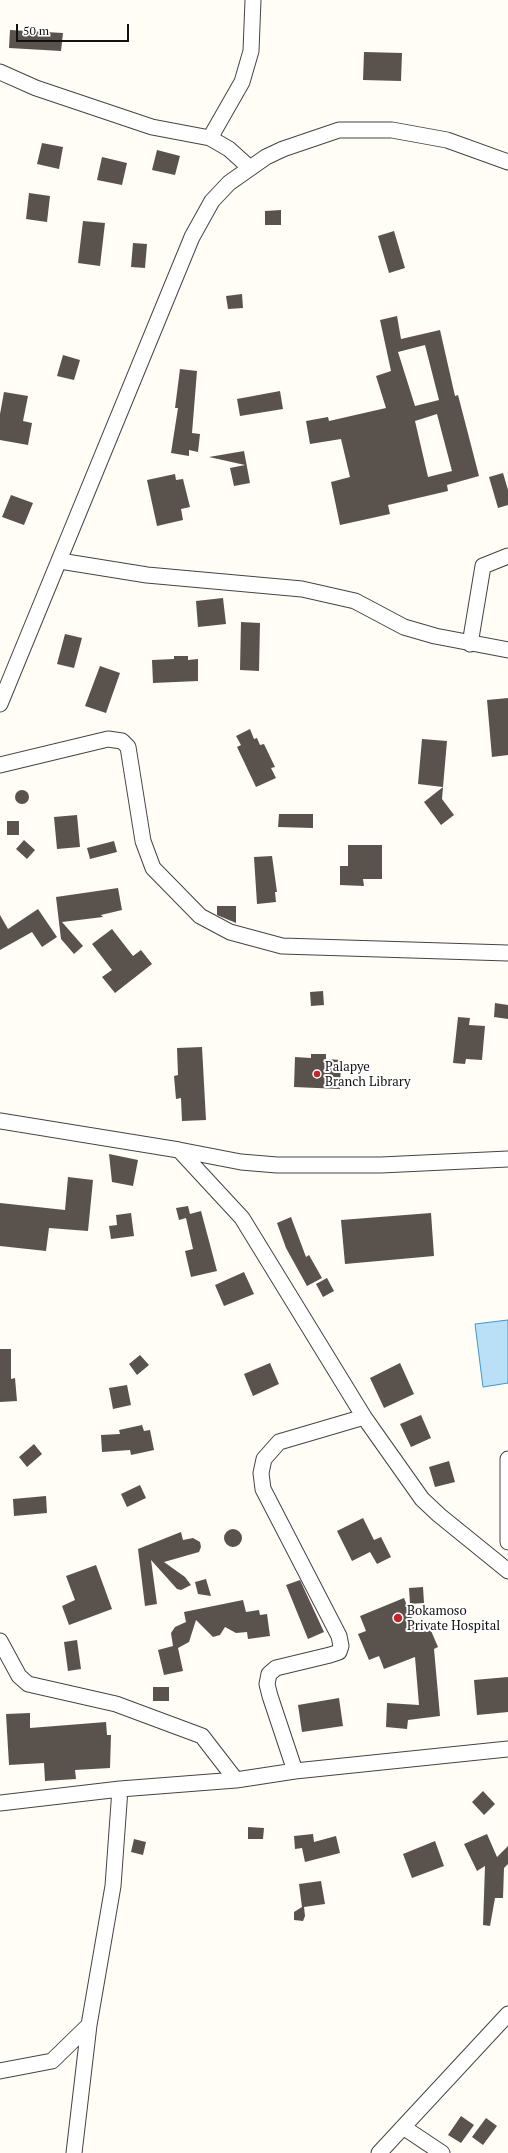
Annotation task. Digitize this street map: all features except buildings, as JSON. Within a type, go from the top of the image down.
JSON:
[{"type":"street","points":[[210,138],[242,82],[251,51],[253,0]]},
{"type":"street","points":[[0,72],[36,88],[152,127],[210,138],[229,149],[250,168]]},
{"type":"street","points":[[0,704],[60,561],[192,236],[212,201],[229,183],[250,168],[283,149],[339,130],[392,130],[447,140],[508,162]]},
{"type":"street","points":[[470,644],[483,566],[508,556]]},
{"type":"street","points":[[60,561],[147,575],[302,589],[355,601],[404,627],[470,644],[508,650]]},
{"type":"street","points":[[0,765],[108,739],[122,741],[128,747],[143,841],[153,868],[200,916],[230,932],[282,946],[508,953]]},
{"type":"street","points":[[0,1121],[179,1150],[241,1162],[277,1164],[381,1165],[508,1159]]},
{"type":"street","points":[[179,1150],[242,1218],[364,1417],[422,1499],[439,1515],[508,1571]]},
{"type":"street","points":[[295,1771],[270,1696],[267,1684],[269,1674],[276,1668],[339,1652],[341,1646],[339,1636],[263,1490],[261,1473],[264,1459],[279,1442],[364,1417]]},
{"type":"street","points":[[508,1459],[508,1542]]},
{"type":"street","points":[[0,1640],[18,1676],[28,1684],[116,1704],[202,1736],[236,1780]]},
{"type":"street","points":[[0,1803],[120,1789],[236,1780],[295,1771],[508,1749]]},
{"type":"street","points":[[74,2153],[89,2025],[113,1886],[120,1789]]},
{"type":"street","points":[[379,2153],[508,2014]]},
{"type":"street","points":[[0,2071],[52,2061],[89,2025]]},
{"type":"street","points":[[403,2127],[442,2153]]},
{"type":"water","points":[[508,1320],[508,1383],[483,1387],[475,1324]]},
{"type":"place","name":"Palapye Branch Library","points":[[317,1074]]},
{"type":"place","name":"Bokamoso Private Hospital","points":[[398,1618]]}]
